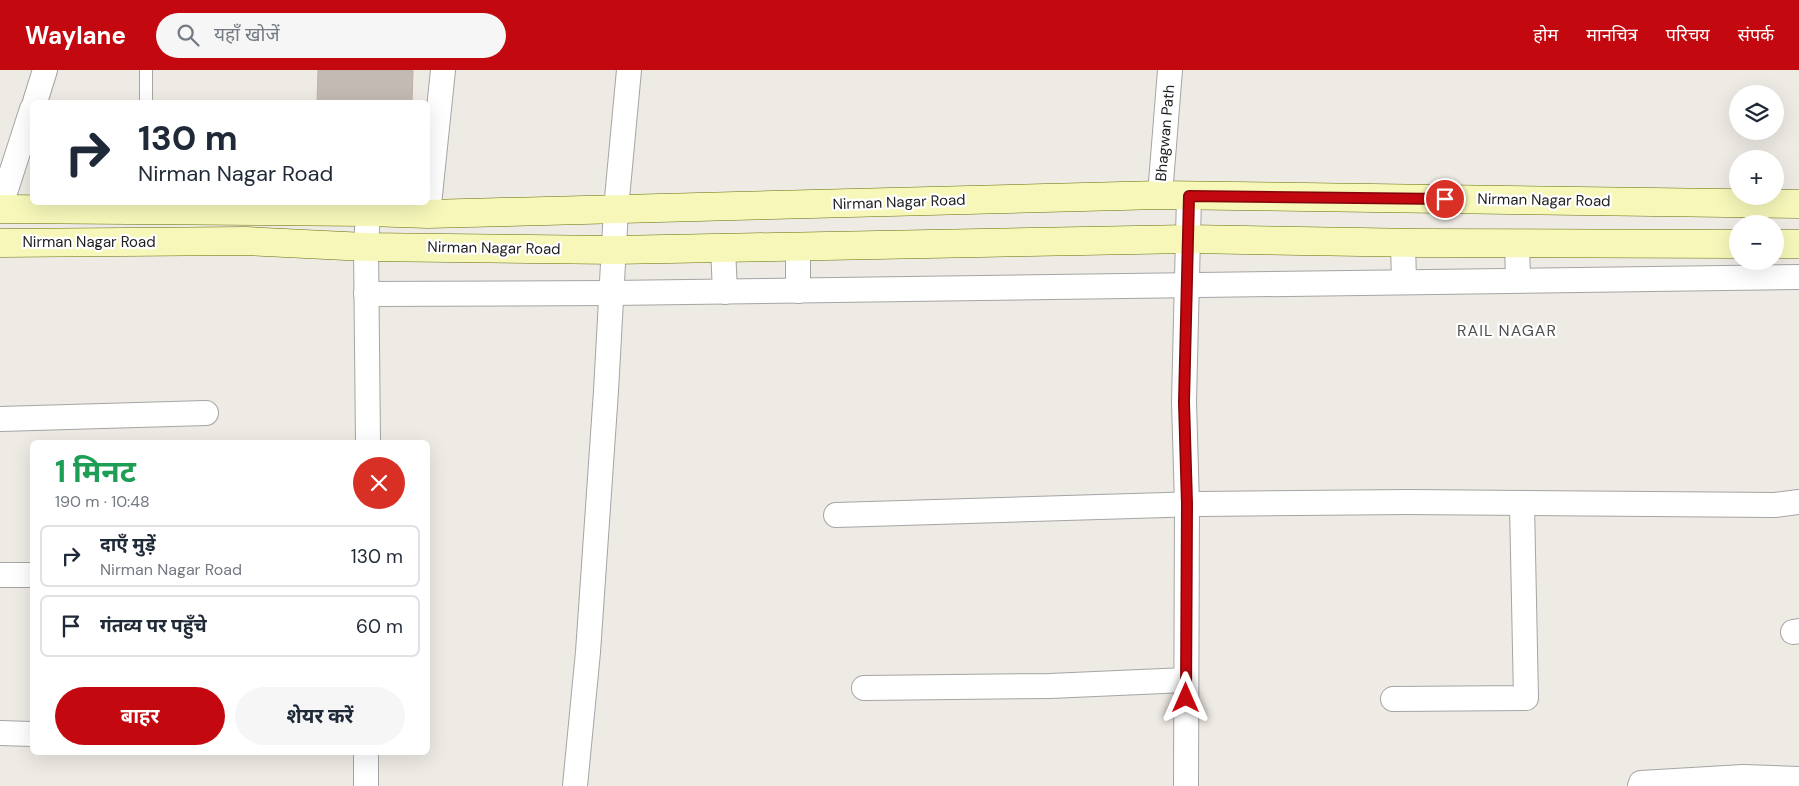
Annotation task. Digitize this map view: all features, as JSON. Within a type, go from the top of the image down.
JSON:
[{"type":"street","points":[[36,100],[45,70]]},
{"type":"street","points":[[430,195],[443,70]]},
{"type":"street","points":[[575,786],[588,652],[616,209],[629,70]]},
{"type":"street","name":"Bhagwan Path","points":[[1160,195],[1170,70]]},
{"type":"street","points":[[0,208],[30,115]]},
{"type":"street","name":"Nirman Nagar Road","points":[[0,208],[144,206],[428,214],[1160,195],[1799,204]]},
{"type":"street","points":[[1186,786],[1187,504],[1184,402],[1189,196]]},
{"type":"street","points":[[428,214],[429,205]]},
{"type":"street","points":[[368,212],[366,247],[368,440]]},
{"type":"street","name":"Nirman Nagar Road","points":[[0,243],[246,241],[366,247],[614,250],[1188,239],[1403,243],[1729,244]]},
{"type":"street","points":[[1403,243],[1404,282]]},
{"type":"street","points":[[1516,243],[1518,280]]},
{"type":"street","points":[[1706,244],[1708,278]]},
{"type":"street","points":[[1784,244],[1799,244]]},
{"type":"street","points":[[798,247],[798,291]]},
{"type":"street","points":[[723,248],[725,292]]},
{"type":"street","points":[[366,294],[725,292],[1799,277]]},
{"type":"street","points":[[0,419],[206,413]]},
{"type":"street","points":[[836,515],[1187,504],[1408,502],[1775,505],[1799,502]]},
{"type":"street","points":[[1393,699],[1526,698],[1522,504]]},
{"type":"street","points":[[0,575],[30,574]]},
{"type":"street","points":[[864,688],[1050,686],[1186,680]]},
{"type":"street","points":[[0,733],[30,734]]},
{"type":"street","points":[[366,755],[366,786]]},
{"type":"street","points":[[1640,786],[1641,783],[1799,779]]},
{"type":"lane","points":[[146,70],[146,100]]},
{"type":"building","points":[[318,70],[413,70],[412,100],[317,100]]},
{"type":"district","name":"RAIL NAGAR","points":[[1507,330]]},
{"type":"route","points":[[1186,698],[1187,504],[1184,402],[1189,196],[1445,199]]}]
